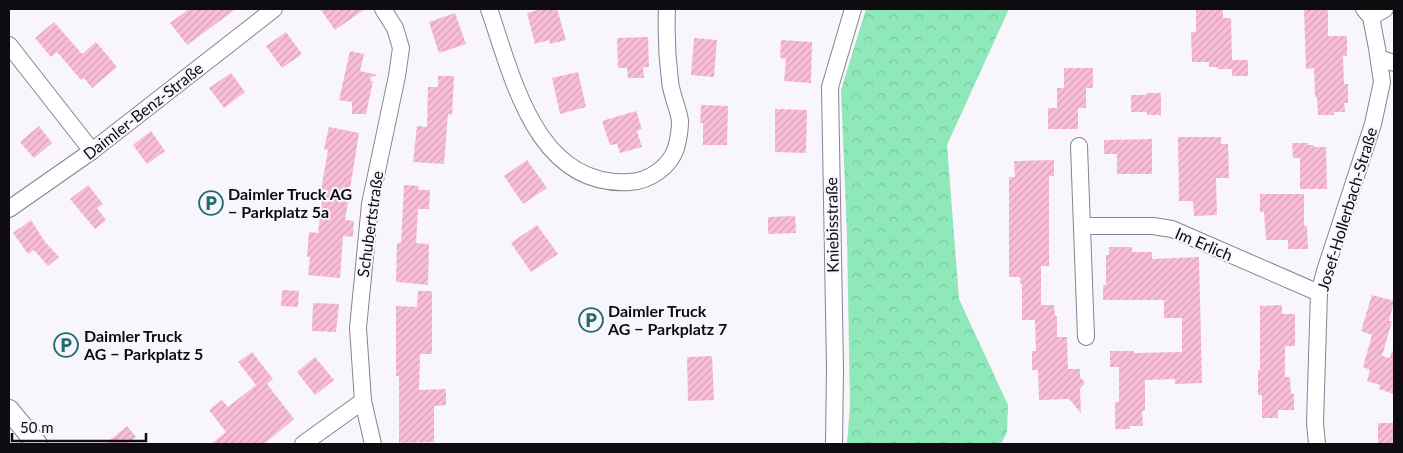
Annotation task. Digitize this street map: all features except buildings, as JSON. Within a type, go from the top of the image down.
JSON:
[{"type":"street","name":"Daimler-Benz-Straße","points":[[9,209],[92,150],[274,9]]},
{"type":"street","name":"Schubertstraße","points":[[373,444],[363,401],[358,328],[370,204],[397,76],[401,48],[396,28],[383,9]]},
{"type":"street","points":[[489,9],[516,87],[535,128],[544,142],[554,154],[579,173],[600,180],[622,183],[636,182],[654,175],[666,164],[676,149],[680,121],[670,82],[667,9]]},
{"type":"street","name":"Kniebisstraße","points":[[834,444],[835,368],[830,87],[853,9]]},
{"type":"street","name":"Josef-Hollerbach-Straße","points":[[1317,444],[1315,414],[1319,293],[1324,271],[1373,124],[1386,61],[1374,12]]},
{"type":"street","points":[[9,45],[92,150]]},
{"type":"street","points":[[1080,146],[1086,337]]},
{"type":"street","name":"Im Erlich","points":[[1082,226],[1153,226],[1172,229],[1319,293]]},
{"type":"street","points":[[303,444],[363,401]]},
{"type":"street","points":[[9,410],[37,444]]},
{"type":"green space","points":[[866,9],[1009,9],[947,145],[959,299],[1008,405],[1007,432],[1001,444],[847,444],[850,406],[847,236],[841,90]]},
{"type":"place","name":"Daimler Truck AG − Parkplatz 5a","points":[[211,203]]},
{"type":"place","name":"Daimler Truck AG − Parkplatz 7","points":[[591,320]]},
{"type":"place","name":"Daimler Truck AG − Parkplatz 5","points":[[66,345]]}]
